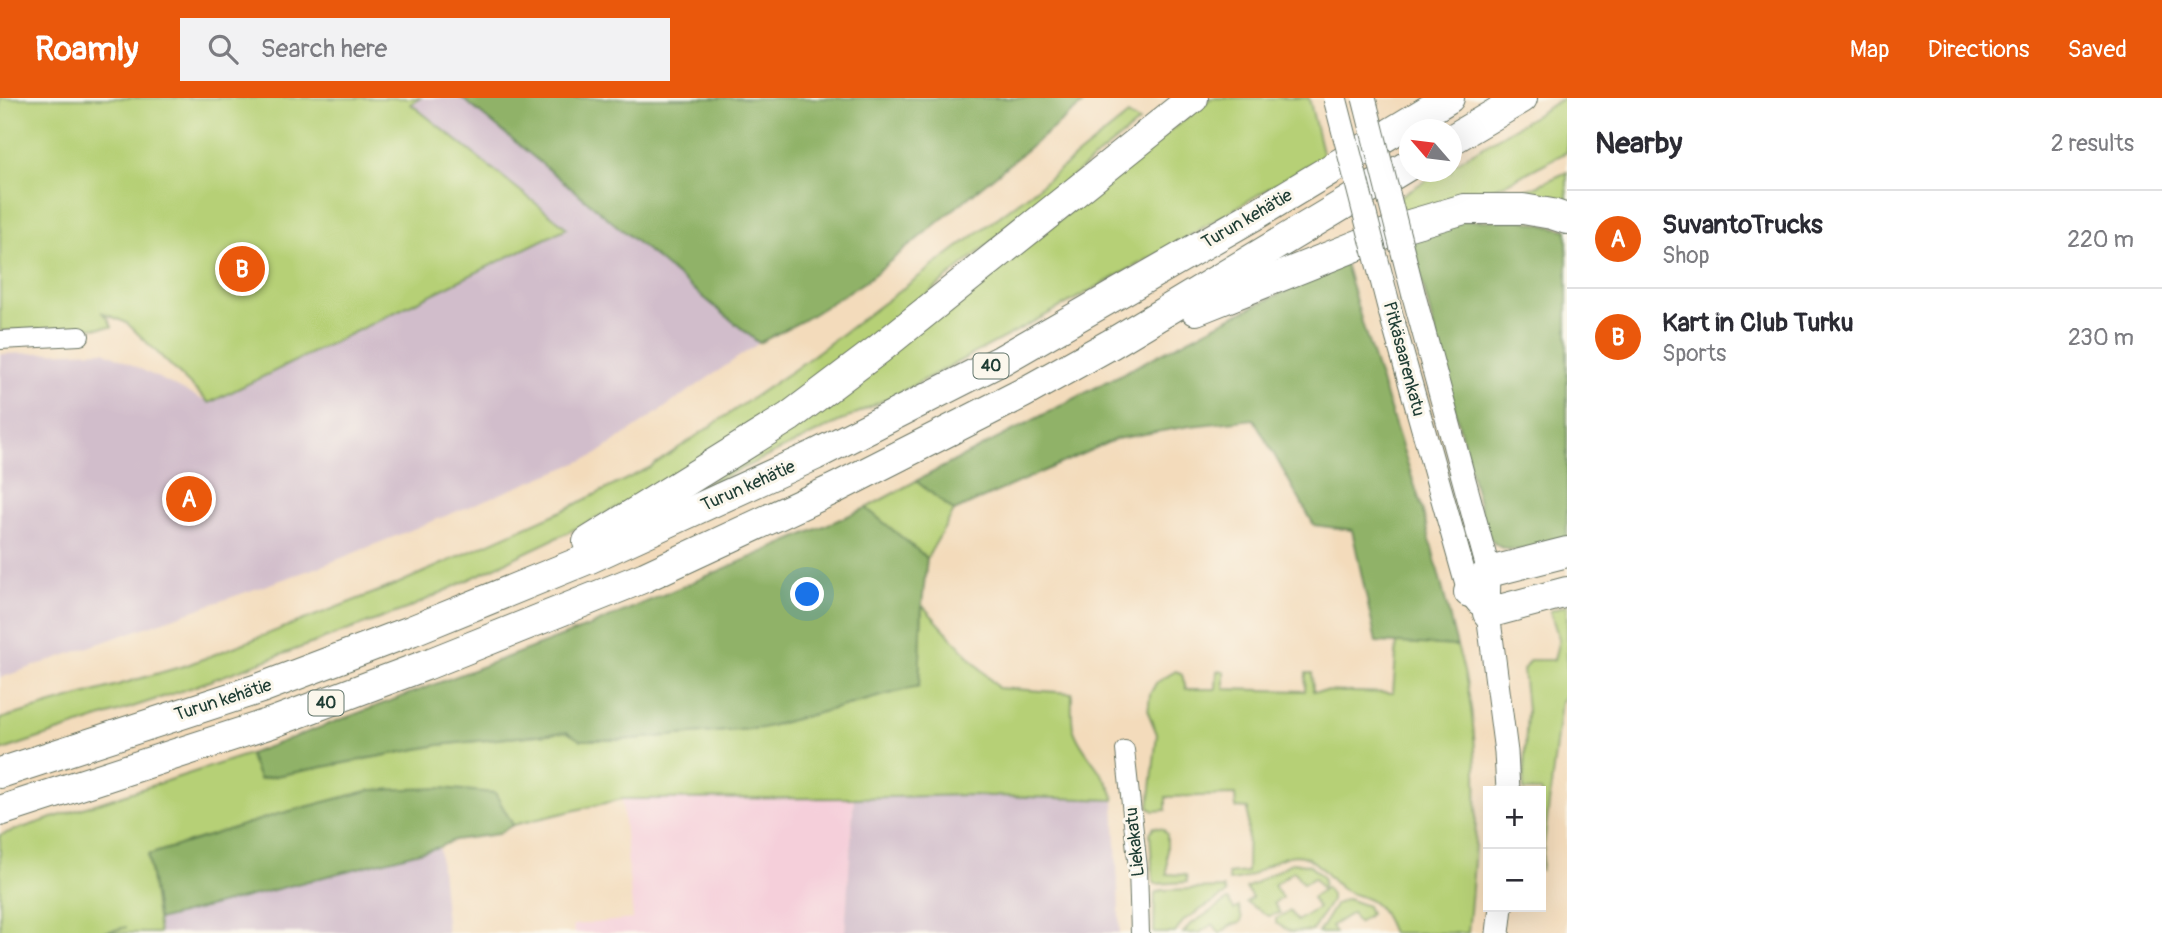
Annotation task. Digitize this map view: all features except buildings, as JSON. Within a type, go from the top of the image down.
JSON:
[{"type":"highway","points":[[511,592],[789,417],[878,350],[1193,98]]},
{"type":"highway","name":"Turun kehätie","points":[[0,773],[261,688],[511,592],[815,455],[1002,360],[1258,213],[1449,98]]},
{"type":"highway","points":[[1462,133],[1522,98]]},
{"type":"highway","name":"Turun kehätie","points":[[0,811],[274,722],[476,646],[645,577],[836,488],[1023,393],[1111,344],[1399,171]]},
{"type":"highway","points":[[1111,344],[1406,226],[1464,209],[1522,209],[1567,219]]},
{"type":"highway","points":[[1482,592],[1567,552]]},
{"type":"highway","points":[[1482,592],[1567,592]]},
{"type":"street","name":"Pitkäsaarenkatu","points":[[1335,98],[1390,311],[1482,592]]},
{"type":"street","name":"Pitkäsaarenkatu","points":[[1364,98],[1414,296],[1482,592],[1506,752],[1508,786]]},
{"type":"street","points":[[0,340],[80,336]]},
{"type":"street","name":"Liekakatu","points":[[1125,751],[1138,868],[1140,933]]},
{"type":"street","points":[[1498,933],[1500,912]]},
{"type":"shaded area","points":[[420,98],[462,98],[759,343],[594,456],[324,565],[0,678],[0,354],[104,351],[209,403],[566,228],[411,103]]},
{"type":"shaded area","points":[[965,795],[1114,800],[1120,933],[845,933],[854,798]]},
{"type":"shaded area","points":[[854,798],[845,933],[574,933],[573,925],[633,919],[622,799]]},
{"type":"shaded area","points":[[439,847],[447,933],[100,933],[158,920]]},
{"type":"green space","points":[[0,98],[420,98],[411,104],[567,228],[209,403],[127,323],[101,312],[112,327],[0,331]]},
{"type":"green space","points":[[462,98],[1090,98],[866,281],[802,321],[759,343]]},
{"type":"green space","points":[[1211,98],[1309,98],[1323,156],[1179,242],[1026,326],[903,391],[699,489],[977,286]]},
{"type":"green space","points":[[1567,98],[1567,152],[1505,184],[1405,219],[1398,197],[1424,182],[1462,182],[1462,159]]},
{"type":"green space","points":[[1128,115],[1139,122],[813,387],[674,479],[409,608],[193,687],[0,751],[0,719],[187,665],[397,584],[564,510],[649,468],[795,369],[1032,192]]},
{"type":"green space","points":[[1567,172],[1567,206],[1507,199]]},
{"type":"green space","points":[[1520,220],[1567,230],[1567,538],[1517,550],[1498,546],[1490,538],[1484,523],[1410,235],[1465,221]]},
{"type":"green space","points":[[1345,263],[1422,508],[1457,646],[1376,642],[1352,530],[1314,525],[1254,419],[1190,426],[1116,439],[954,511],[916,481],[1233,316]]},
{"type":"green space","points":[[916,481],[954,511],[927,558],[866,508]]},
{"type":"green space","points":[[866,508],[927,558],[919,686],[762,728],[620,740],[580,740],[567,732],[439,745],[259,779],[249,754],[590,626]]},
{"type":"green space","points":[[922,605],[998,688],[1072,693],[1072,723],[1076,736],[1108,784],[1114,800],[965,795],[622,799],[513,825],[494,793],[371,790],[275,815],[148,855],[159,933],[107,933],[127,927],[100,933],[0,933],[0,835],[249,754],[260,779],[439,745],[567,732],[581,740],[620,740],[762,728],[919,686]]},
{"type":"green space","points":[[1567,605],[1567,693],[1561,702],[1546,829],[1546,786],[1523,786],[1527,711],[1523,670],[1530,660],[1554,660],[1559,639],[1550,611]]},
{"type":"green space","points":[[1397,642],[1457,646],[1466,679],[1472,714],[1476,788],[1468,933],[1392,933],[1386,918],[1372,902],[1342,889],[1312,861],[1298,855],[1281,858],[1246,877],[1229,881],[1228,874],[1247,872],[1248,809],[1236,808],[1235,795],[1166,797],[1166,810],[1154,811],[1149,807],[1157,734],[1148,712],[1150,694],[1156,683],[1176,671],[1182,675],[1186,689],[1216,689],[1217,671],[1224,671],[1224,689],[1305,691],[1306,673],[1312,673],[1313,691],[1393,693]]},
{"type":"green space","points":[[442,788],[495,793],[513,825],[498,834],[454,840],[439,847],[158,920],[148,855],[275,815],[371,790]]},
{"type":"green space","points":[[1154,827],[1163,829],[1167,834],[1167,874],[1186,875],[1187,882],[1156,884],[1153,881],[1150,833]]},
{"type":"green space","points":[[1293,862],[1310,865],[1324,879],[1323,886],[1321,888],[1314,878],[1303,884],[1294,871],[1274,885],[1282,898],[1274,903],[1280,913],[1268,916],[1246,902],[1252,898],[1246,888]]},
{"type":"green space","points":[[1326,887],[1331,901],[1312,931],[1291,932],[1276,923],[1276,919],[1290,911],[1297,921],[1318,908],[1312,898]]},
{"type":"green space","points":[[1224,888],[1226,894],[1184,920],[1175,933],[1154,933],[1155,893],[1162,890]]},
{"type":"green space","points":[[1347,899],[1367,906],[1370,914],[1358,923],[1352,913],[1331,926],[1335,933],[1318,933],[1336,904]]},
{"type":"green space","points":[[1228,900],[1234,910],[1239,907],[1242,919],[1240,923],[1231,925],[1220,933],[1213,924],[1199,933],[1183,933],[1190,925]]},
{"type":"place","name":"Kart in Club Turku","points":[[242,269]]},
{"type":"place","name":"SuvantoTrucks","points":[[189,499]]}]
